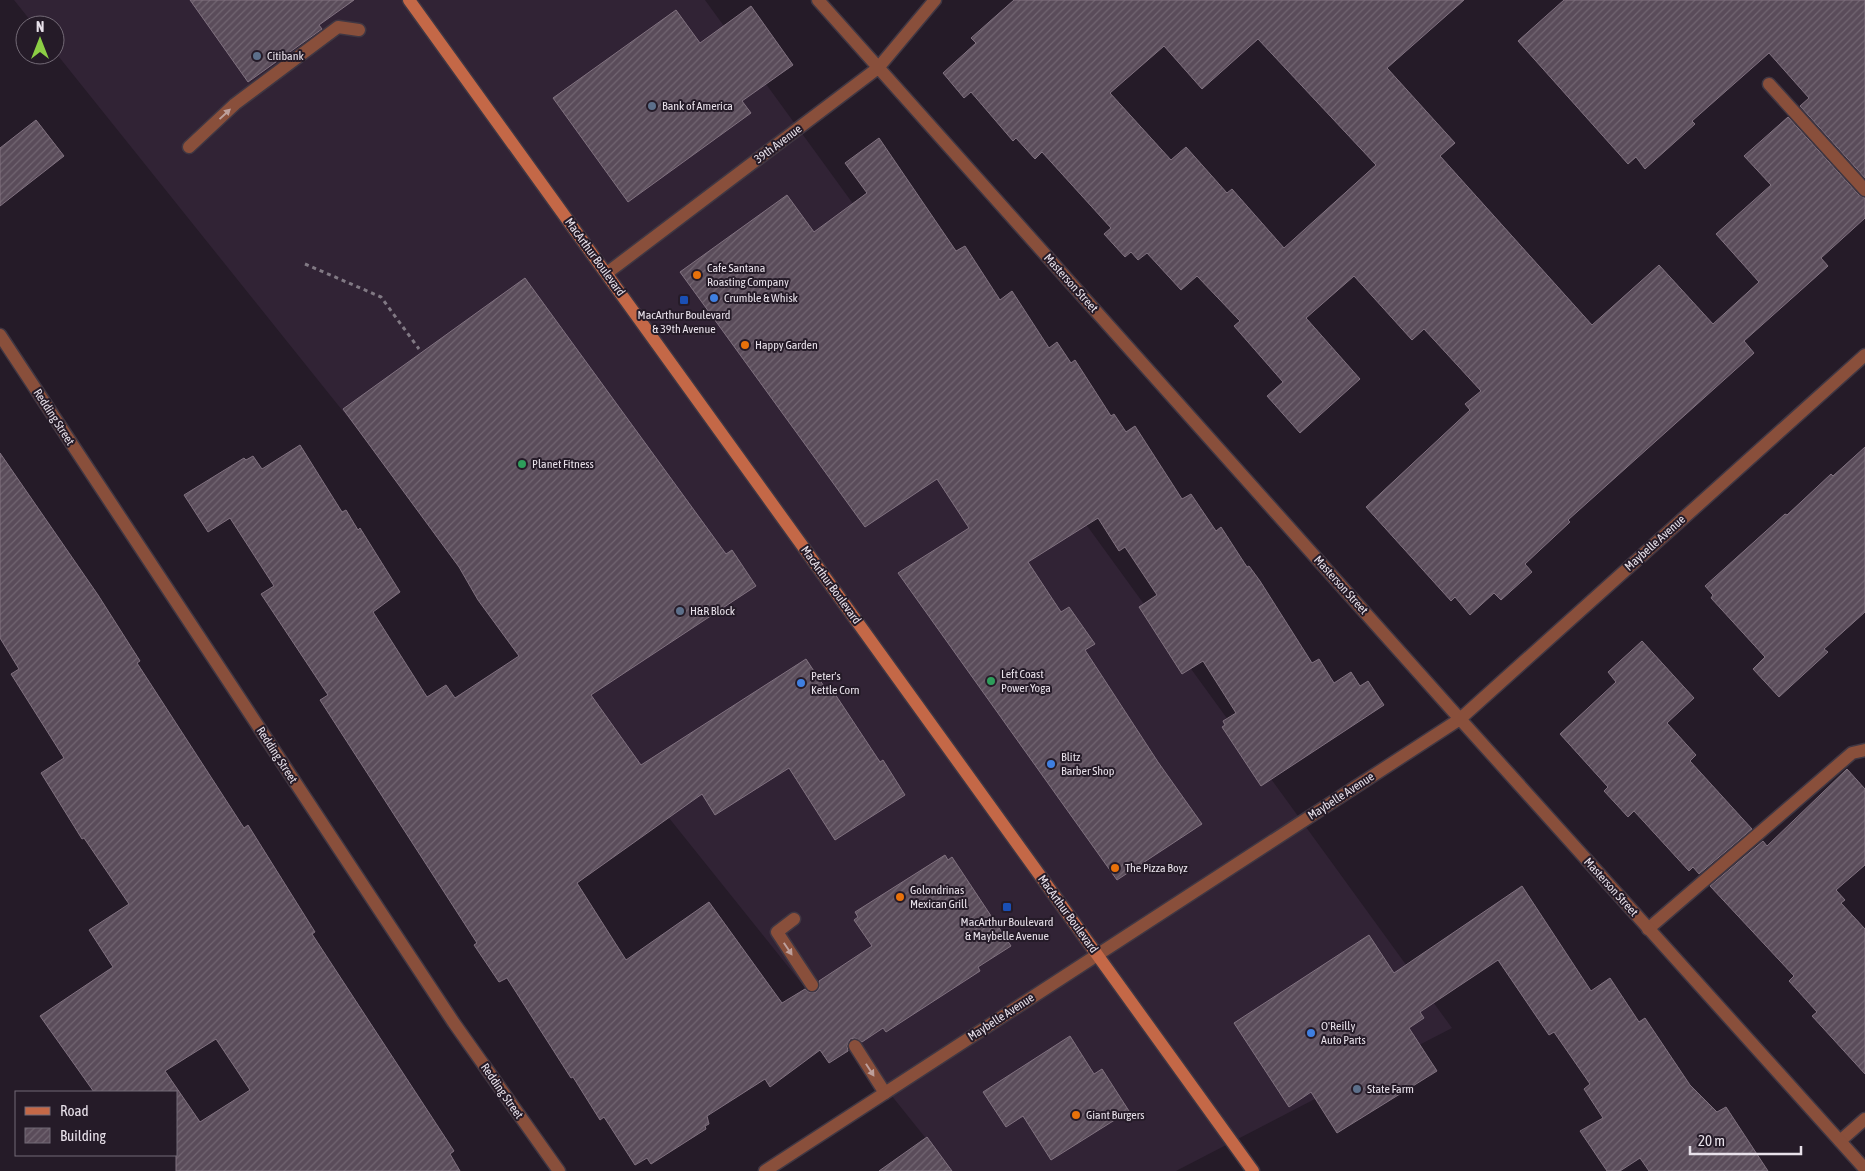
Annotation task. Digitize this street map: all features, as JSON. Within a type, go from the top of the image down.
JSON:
[{"type":"main road","name":"MacArthur Boulevard","points":[[409,0],[1098,954],[1252,1171]]},
{"type":"street","name":"Masterson Street","points":[[818,0],[1159,380],[1460,720],[1865,1169]]},
{"type":"street","name":"39th Avenue","points":[[607,274],[878,68],[934,0]]},
{"type":"street","points":[[189,147],[235,104],[338,27],[359,30]]},
{"type":"street","points":[[1769,84],[1865,190]]},
{"type":"street","name":"Redding Street","points":[[0,335],[454,1023],[559,1171]]},
{"type":"street","name":"Maybelle Avenue","points":[[765,1171],[1460,720],[1865,355]]},
{"type":"street","points":[[1648,928],[1852,753],[1865,750]]},
{"type":"street","points":[[794,919],[777,932],[812,985]]},
{"type":"street","points":[[855,1046],[886,1093]]},
{"type":"street","points":[[1840,1141],[1865,1119]]},
{"type":"path","points":[[305,264],[381,297],[419,349]]},
{"type":"shaded area","points":[[14,0],[705,0],[1452,1028],[1176,1171],[952,1171],[65,64],[65,15],[26,15]]},
{"type":"building","name":"Citibank","points":[[190,0],[354,0],[319,25],[322,29],[248,82]]},
{"type":"building","points":[[1014,0],[1464,0],[1387,68],[1455,143],[1440,156],[1592,325],[1659,265],[1713,324],[1759,282],[1716,234],[1771,185],[1744,156],[1788,117],[1859,195],[1865,198],[1865,218],[1821,258],[1828,266],[1744,341],[1754,353],[1568,520],[1570,522],[1525,564],[1532,572],[1501,600],[1494,593],[1470,615],[1455,597],[1451,601],[1366,507],[1470,410],[1465,404],[1481,391],[1424,329],[1412,340],[1354,276],[1306,318],[1360,379],[1300,433],[1267,396],[1283,382],[1234,326],[1240,321],[1197,276],[1181,290],[1147,253],[1138,260],[1131,252],[1125,257],[1104,234],[1111,228],[1042,152],[1035,159],[1016,138],[1013,141],[971,92],[964,98],[943,73],[976,43],[971,38]],"holes":[[[1258,39],[1376,165],[1284,248],[1232,189],[1227,193],[1186,147],[1171,160],[1110,93],[1164,46],[1202,89]]]},
{"type":"building","points":[[1564,0],[1865,0],[1865,178],[1800,106],[1809,98],[1769,53],[1692,121],[1695,124],[1645,169],[1636,157],[1628,164],[1518,41]]},
{"type":"building","name":"Bank of America","points":[[751,6],[793,65],[742,101],[751,113],[628,202],[553,98],[676,10],[700,43]]},
{"type":"building","points":[[36,120],[64,156],[0,206],[0,148]]},
{"type":"building","points":[[879,138],[956,251],[965,246],[1000,300],[1012,291],[1049,348],[1057,342],[1071,363],[1075,360],[1111,416],[1114,414],[1126,432],[1135,426],[1182,499],[1191,494],[1216,531],[1221,527],[1247,567],[1249,566],[1260,581],[1312,663],[1319,659],[1334,683],[1351,672],[1360,686],[1368,681],[1384,705],[1261,786],[1222,727],[1225,725],[1223,721],[1236,713],[1203,661],[1182,674],[1139,607],[1157,595],[1125,547],[1119,551],[1098,518],[1028,562],[1061,612],[1069,607],[1095,644],[1085,650],[1158,762],[1202,824],[1117,880],[898,573],[969,528],[937,479],[865,527],[680,272],[787,195],[814,232],[867,193],[845,163]]},
{"type":"building","points":[[525,278],[726,554],[732,550],[756,586],[591,695],[641,765],[806,659],[829,694],[833,691],[880,762],[883,760],[905,795],[835,840],[789,768],[715,815],[702,794],[577,883],[626,960],[709,902],[782,1003],[805,989],[809,992],[816,992],[819,988],[819,981],[872,946],[854,920],[858,917],[855,912],[945,855],[948,860],[952,857],[1011,946],[978,967],[980,971],[886,1032],[883,1028],[862,1042],[855,1038],[850,1039],[847,1046],[848,1051],[829,1063],[820,1050],[770,1087],[765,1079],[707,1116],[709,1124],[705,1126],[706,1129],[651,1164],[647,1158],[635,1165],[604,1117],[600,1120],[573,1077],[571,1078],[507,978],[499,982],[474,945],[477,943],[320,700],[328,695],[261,594],[274,586],[230,518],[208,532],[184,495],[244,458],[246,460],[253,456],[262,469],[300,445],[342,512],[346,510],[358,530],[360,528],[400,592],[373,612],[427,697],[446,685],[455,698],[519,656],[478,600],[459,567],[343,409]]},
{"type":"building","points":[[1865,447],[1865,612],[1824,649],[1828,652],[1779,697],[1753,669],[1765,657],[1711,598],[1713,595],[1705,586],[1831,474],[1833,476]]},
{"type":"building","points":[[0,453],[98,595],[140,661],[137,663],[244,828],[248,825],[315,932],[312,934],[454,1151],[450,1154],[460,1171],[176,1171],[176,1156],[178,1156],[178,1091],[93,1091],[40,1016],[113,967],[89,930],[129,904],[84,838],[82,839],[41,773],[64,758],[11,674],[19,669],[0,638]],"holes":[[[216,1039],[250,1090],[200,1122],[165,1071]]]},
{"type":"building","points":[[1642,641],[1694,698],[1667,723],[1696,755],[1690,761],[1752,829],[1699,874],[1693,867],[1689,871],[1634,811],[1628,817],[1604,791],[1608,787],[1560,734],[1616,682],[1608,672]]},
{"type":"building","points":[[1847,769],[1865,789],[1865,865],[1836,890],[1845,900],[1841,903],[1865,929],[1865,1074],[1812,1016],[1817,1012],[1789,981],[1794,976],[1710,886],[1763,841],[1767,846]]},
{"type":"building","points":[[1522,886],[1591,991],[1610,978],[1639,1022],[1645,1018],[1690,1085],[1717,1112],[1726,1107],[1768,1171],[1649,1171],[1640,1158],[1620,1171],[1607,1171],[1580,1131],[1603,1118],[1584,1089],[1590,1084],[1554,1032],[1549,1035],[1498,960],[1420,1012],[1424,1018],[1409,1028],[1437,1071],[1337,1133],[1311,1092],[1289,1107],[1234,1023],[1369,935],[1394,973]]},
{"type":"building","points":[[1070,1036],[1094,1074],[1102,1069],[1129,1111],[1051,1160],[1023,1116],[1006,1127],[983,1092]]},
{"type":"building","points":[[927,1137],[952,1171],[879,1171]]},
{"type":"place","name":"Citibank","points":[[257,56]]},
{"type":"place","name":"Bank of America","points":[[652,106]]},
{"type":"place","name":"Cafe Santana Roasting Company","points":[[697,275]]},
{"type":"place","name":"Crumble & Whisk","points":[[714,298]]},
{"type":"place","name":"MacArthur Boulevard & 39th Avenue","points":[[684,300]]},
{"type":"place","name":"Happy Garden","points":[[745,345]]},
{"type":"place","name":"Planet Fitness","points":[[522,464]]},
{"type":"place","name":"H&R Block","points":[[680,611]]},
{"type":"place","name":"Left Coast Power Yoga","points":[[991,681]]},
{"type":"place","name":"Peter's Kettle Corn","points":[[801,683]]},
{"type":"place","name":"Blitz Barber Shop","points":[[1051,764]]},
{"type":"place","name":"The Pizza Boyz","points":[[1115,868]]},
{"type":"place","name":"Golondrinas Mexican Grill","points":[[900,897]]},
{"type":"place","name":"MacArthur Boulevard & Maybelle Avenue","points":[[1007,907]]},
{"type":"place","name":"O'Reilly Auto Parts","points":[[1311,1033]]},
{"type":"place","name":"State Farm","points":[[1357,1089]]},
{"type":"place","name":"Giant Burgers","points":[[1076,1115]]}]
